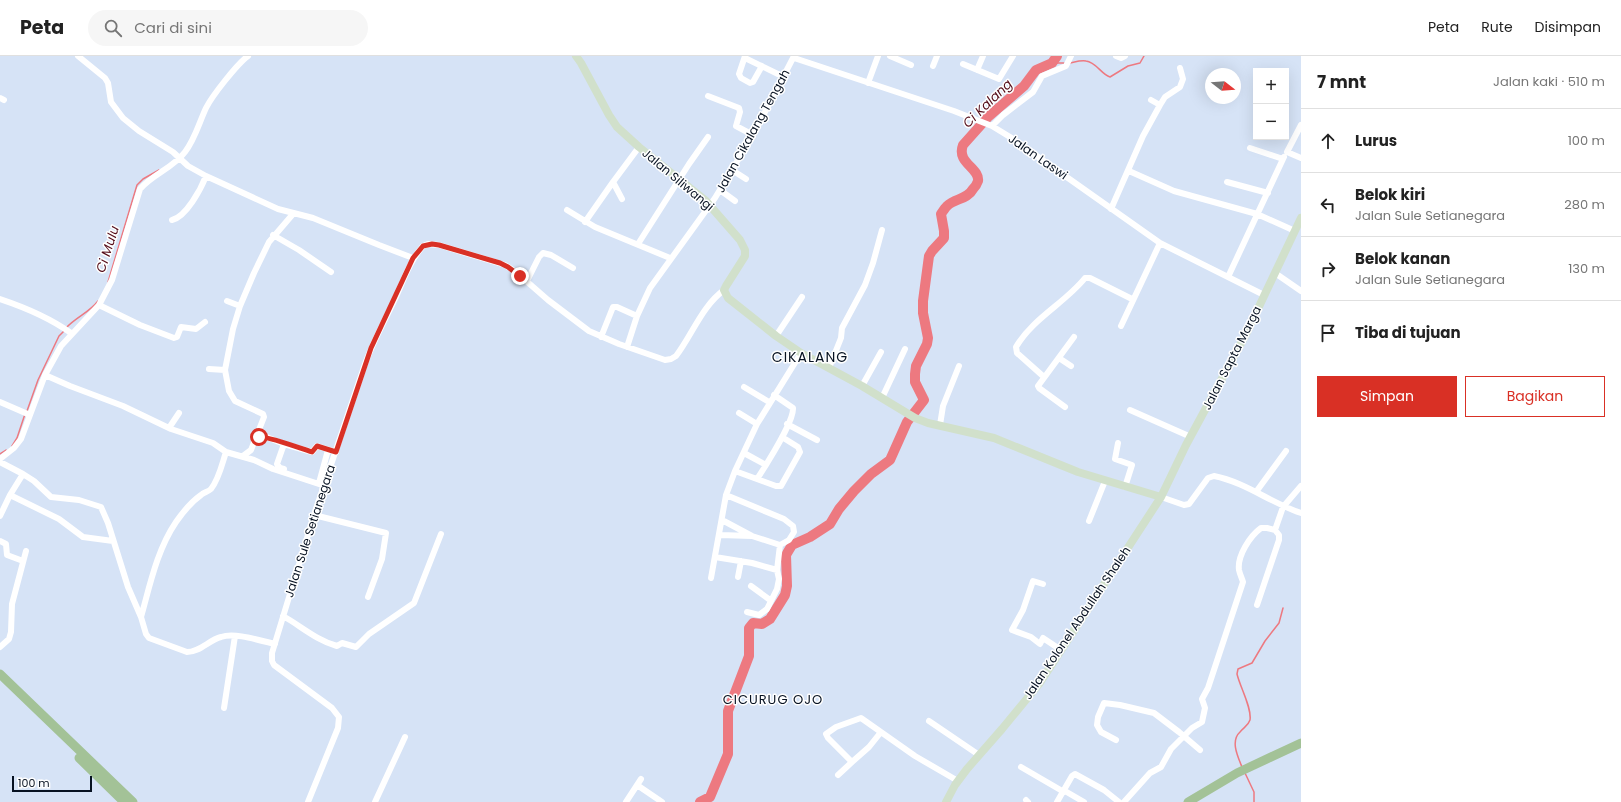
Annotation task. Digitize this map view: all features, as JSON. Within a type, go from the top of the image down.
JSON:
[{"type":"main road","points":[[0,674],[133,802]]},
{"type":"main road","points":[[0,682],[124,802]]},
{"type":"main road","points":[[1188,802],[1237,773],[1301,743]]},
{"type":"street","points":[[78,56],[105,78],[108,83],[111,102],[123,118],[139,131],[178,157],[188,166],[206,176],[278,209],[292,214],[312,218],[379,246],[413,258]]},
{"type":"street","points":[[248,56],[239,64],[208,104],[191,143],[178,157],[147,181],[138,191],[112,280],[99,305],[67,330],[61,346],[45,375],[17,444],[0,461],[34,481],[51,497],[79,500],[102,507],[128,587],[141,617],[146,634],[149,638],[187,652],[195,651],[220,637],[235,636],[275,644]]},
{"type":"street","points":[[868,84],[878,56]]},
{"type":"street","points":[[890,56],[908,64],[909,56]]},
{"type":"street","points":[[933,66],[937,56]]},
{"type":"street","points":[[977,70],[983,56]]},
{"type":"street","points":[[963,64],[999,79],[1013,56]]},
{"type":"street","points":[[1116,56],[1121,58],[1125,56]]},
{"type":"street","name":"Jalan Siliwangi","points":[[578,57],[612,121],[639,147],[680,179],[710,206],[738,237],[745,250],[744,258],[724,290]]},
{"type":"street","points":[[762,66],[753,82],[750,83],[745,81],[739,74],[745,57],[784,77]]},
{"type":"street","name":"Jalan Laswi","points":[[794,57],[868,84],[954,111],[990,126],[1010,137],[1160,243],[1264,295]]},
{"type":"street","name":"Jalan Cikalang Tengah","points":[[628,347],[637,316],[650,288],[720,190],[753,135],[794,57]]},
{"type":"street","points":[[990,126],[1033,92],[1042,76],[1061,69],[1069,60]]},
{"type":"street","points":[[1111,209],[1143,136],[1160,105],[1165,97],[1180,87],[1183,79],[1180,68]]},
{"type":"street","points":[[708,96],[739,108],[740,112],[736,126],[753,135]]},
{"type":"street","points":[[1151,100],[1160,105]]},
{"type":"street","points":[[1228,277],[1283,159],[1301,125]]},
{"type":"street","points":[[638,244],[708,137]]},
{"type":"street","points":[[585,222],[639,147]]},
{"type":"street","points":[[1250,148],[1283,159]]},
{"type":"street","points":[[1287,152],[1301,158]]},
{"type":"street","points":[[732,170],[746,179]]},
{"type":"street","points":[[1128,171],[1184,194],[1258,214],[1295,231]]},
{"type":"street","points":[[172,220],[181,215],[199,193],[206,176]]},
{"type":"street","points":[[613,182],[622,199]]},
{"type":"street","points":[[1227,182],[1268,193]]},
{"type":"street","points":[[720,190],[735,201]]},
{"type":"street","points":[[567,210],[585,222],[670,258]]},
{"type":"street","points":[[243,456],[250,450],[264,417],[259,411],[235,401],[229,391],[225,370],[230,343],[240,306],[265,248],[292,214]]},
{"type":"street","name":"Jalan Sapta Marga","points":[[1160,497],[1231,362],[1301,218]]},
{"type":"street","points":[[829,368],[842,338],[842,328],[866,284],[882,230]]},
{"type":"street","points":[[273,236],[299,250],[331,272]]},
{"type":"street","points":[[1121,326],[1132,299],[1160,243]]},
{"type":"street","name":"Jalan Sule Setianegara","points":[[308,802],[338,728],[339,718],[332,708],[274,665],[272,661],[275,644],[322,485],[336,452],[371,348],[413,258],[423,246],[432,244],[505,265],[527,281],[571,318],[601,337],[663,360],[673,359],[709,305],[715,297],[724,290]]},
{"type":"street","points":[[527,281],[539,257],[543,253],[551,255],[573,268]]},
{"type":"street","points":[[1275,273],[1301,291]]},
{"type":"street","points":[[1044,377],[1017,353],[1016,347],[1046,312],[1073,291],[1085,278],[1090,278],[1132,299]]},
{"type":"street","points":[[724,290],[726,296],[732,302],[801,353],[862,386],[914,417],[999,440],[1063,467],[1184,505],[1189,504],[1194,499],[1204,482],[1210,476],[1256,492],[1283,507],[1301,513]]},
{"type":"street","points":[[776,336],[802,297]]},
{"type":"street","points":[[0,299],[22,307],[67,330]]},
{"type":"street","points":[[227,301],[240,306]]},
{"type":"street","points":[[99,305],[140,325],[174,338],[177,337],[181,327],[196,329],[205,322]]},
{"type":"street","points":[[601,337],[613,307],[620,308],[637,316]]},
{"type":"street","points":[[1066,407],[1039,388],[1038,385],[1074,337]]},
{"type":"street","points":[[882,398],[905,348]]},
{"type":"street","points":[[862,386],[881,352]]},
{"type":"street","points":[[711,578],[720,535],[726,495],[735,471],[769,402],[801,353]]},
{"type":"street","points":[[1059,358],[1071,366]]},
{"type":"street","points":[[940,425],[943,406],[959,366]]},
{"type":"street","points":[[209,369],[225,370]]},
{"type":"street","points":[[45,375],[123,406],[169,428],[210,442],[226,452],[243,456],[322,485],[328,450]]},
{"type":"street","points":[[744,387],[769,402]]},
{"type":"street","points":[[757,480],[782,437],[793,412],[793,408],[774,395]]},
{"type":"street","points":[[0,402],[29,415]]},
{"type":"street","points":[[1130,410],[1191,437]]},
{"type":"street","points":[[169,428],[179,413]]},
{"type":"street","points":[[739,413],[757,424]]},
{"type":"street","points":[[787,424],[817,440]]},
{"type":"street","points":[[253,453],[260,436],[312,452],[317,446],[336,452]]},
{"type":"street","points":[[735,471],[778,487],[783,484],[800,450],[796,445],[782,437]]},
{"type":"street","points":[[284,444],[278,461],[278,466],[304,476]]},
{"type":"street","points":[[1118,444],[1115,459],[1132,465],[1125,487]]},
{"type":"street","points":[[141,617],[151,580],[171,530],[189,505],[202,493],[210,489],[216,480],[226,452]]},
{"type":"street","points":[[1256,492],[1286,452]]},
{"type":"street","points":[[744,453],[766,465]]},
{"type":"street","points":[[0,516],[10,495],[23,474]]},
{"type":"street","points":[[1089,521],[1104,481]]},
{"type":"street","points":[[1275,530],[1283,507],[1301,486]]},
{"type":"street","points":[[10,495],[59,519],[83,537],[113,541]]},
{"type":"street","points":[[722,520],[752,536],[780,545],[793,536],[794,530],[791,524],[784,519],[726,495]]},
{"type":"street","name":"Jalan Kolonel Abdullah Shaleh","points":[[946,802],[958,781],[1032,693],[1160,497]]},
{"type":"street","points":[[314,515],[386,533],[382,559],[368,597]]},
{"type":"street","points":[[1124,802],[1150,773],[1161,768],[1170,751],[1193,727],[1203,722],[1205,708],[1202,698],[1208,688],[1243,582],[1239,567],[1246,547],[1252,537],[1261,528],[1275,530],[1279,535],[1279,540],[1257,605]]},
{"type":"street","points":[[283,616],[298,624],[309,633],[327,642],[337,646],[342,643],[357,647],[369,634],[389,619],[414,604],[441,534]]},
{"type":"street","points":[[720,535],[752,536]]},
{"type":"street","points":[[0,541],[6,544],[6,554],[8,556],[23,561]]},
{"type":"street","points":[[747,612],[762,614],[769,605],[778,584],[777,570],[780,545]]},
{"type":"street","points":[[0,647],[9,638],[11,632],[12,604],[26,551]]},
{"type":"street","points":[[715,557],[741,561],[777,570]]},
{"type":"street","points":[[738,577],[741,561]]},
{"type":"street","points":[[1043,584],[1034,581],[1023,610],[1012,630],[1031,637],[1040,644],[1043,638],[1061,650]]},
{"type":"street","points":[[750,586],[770,600]]},
{"type":"street","points":[[224,708],[235,636]]},
{"type":"street","points":[[1116,740],[1101,732],[1097,725],[1098,717],[1104,703],[1111,703],[1148,711],[1156,715],[1200,750]]},
{"type":"street","points":[[852,762],[827,737],[828,732],[861,718],[915,756],[958,781]]},
{"type":"street","points":[[929,721],[979,755]]},
{"type":"street","points":[[838,775],[869,747],[881,732]]},
{"type":"street","points":[[375,802],[405,737]]},
{"type":"street","points":[[1021,768],[1084,802]]},
{"type":"street","points":[[1057,802],[1072,776],[1077,774],[1104,790],[1119,802]]},
{"type":"street","points":[[626,802],[641,779]]},
{"type":"street","points":[[637,785],[662,802]]},
{"type":"waterway","name":"Ci Kalang","points":[[700,802],[710,797],[728,754],[728,711],[749,656],[749,628],[753,623],[762,624],[770,619],[785,595],[787,586],[786,555],[792,545],[810,537],[830,524],[839,509],[854,491],[871,474],[890,460],[907,422],[924,400],[915,382],[915,374],[916,366],[927,344],[928,338],[923,313],[923,301],[929,256],[944,238],[941,214],[950,203],[968,195],[978,181],[976,172],[965,161],[962,151],[963,145],[988,117],[1024,86],[1036,70],[1052,63],[1057,56]]},
{"type":"waterway","points":[[1070,63],[1082,61],[1090,62],[1110,77],[1128,66],[1140,63],[1144,56]]},
{"type":"waterway","points":[[1052,63],[1064,63]]},
{"type":"waterway","name":"Ci Mulu","points":[[108,282],[137,185],[143,179],[159,170]]},
{"type":"waterway","name":"Ci Mulu","points":[[66,328],[98,301]]},
{"type":"waterway","name":"Ci Mulu","points":[[27,411],[38,380],[59,336],[64,331]]},
{"type":"waterway","name":"Ci Mulu","points":[[12,446],[17,438],[25,414]]},
{"type":"waterway","name":"Ci Mulu","points":[[0,454],[6,450]]},
{"type":"waterway","points":[[1242,767],[1235,744],[1237,736],[1249,722],[1250,715],[1248,704],[1237,674],[1238,669],[1252,663],[1265,641],[1279,623],[1283,608]]},
{"type":"waterway","points":[[1245,773],[1254,792],[1254,802]]},
{"type":"district","name":"CIKALANG","points":[[810,357]]},
{"type":"district","name":"CICURUG OJO","points":[[773,699]]},
{"type":"route","points":[[259,437],[264,436],[284,444],[312,452],[317,446],[336,452],[371,348],[413,258],[423,246],[428,244],[439,245],[500,263],[520,276]]}]
